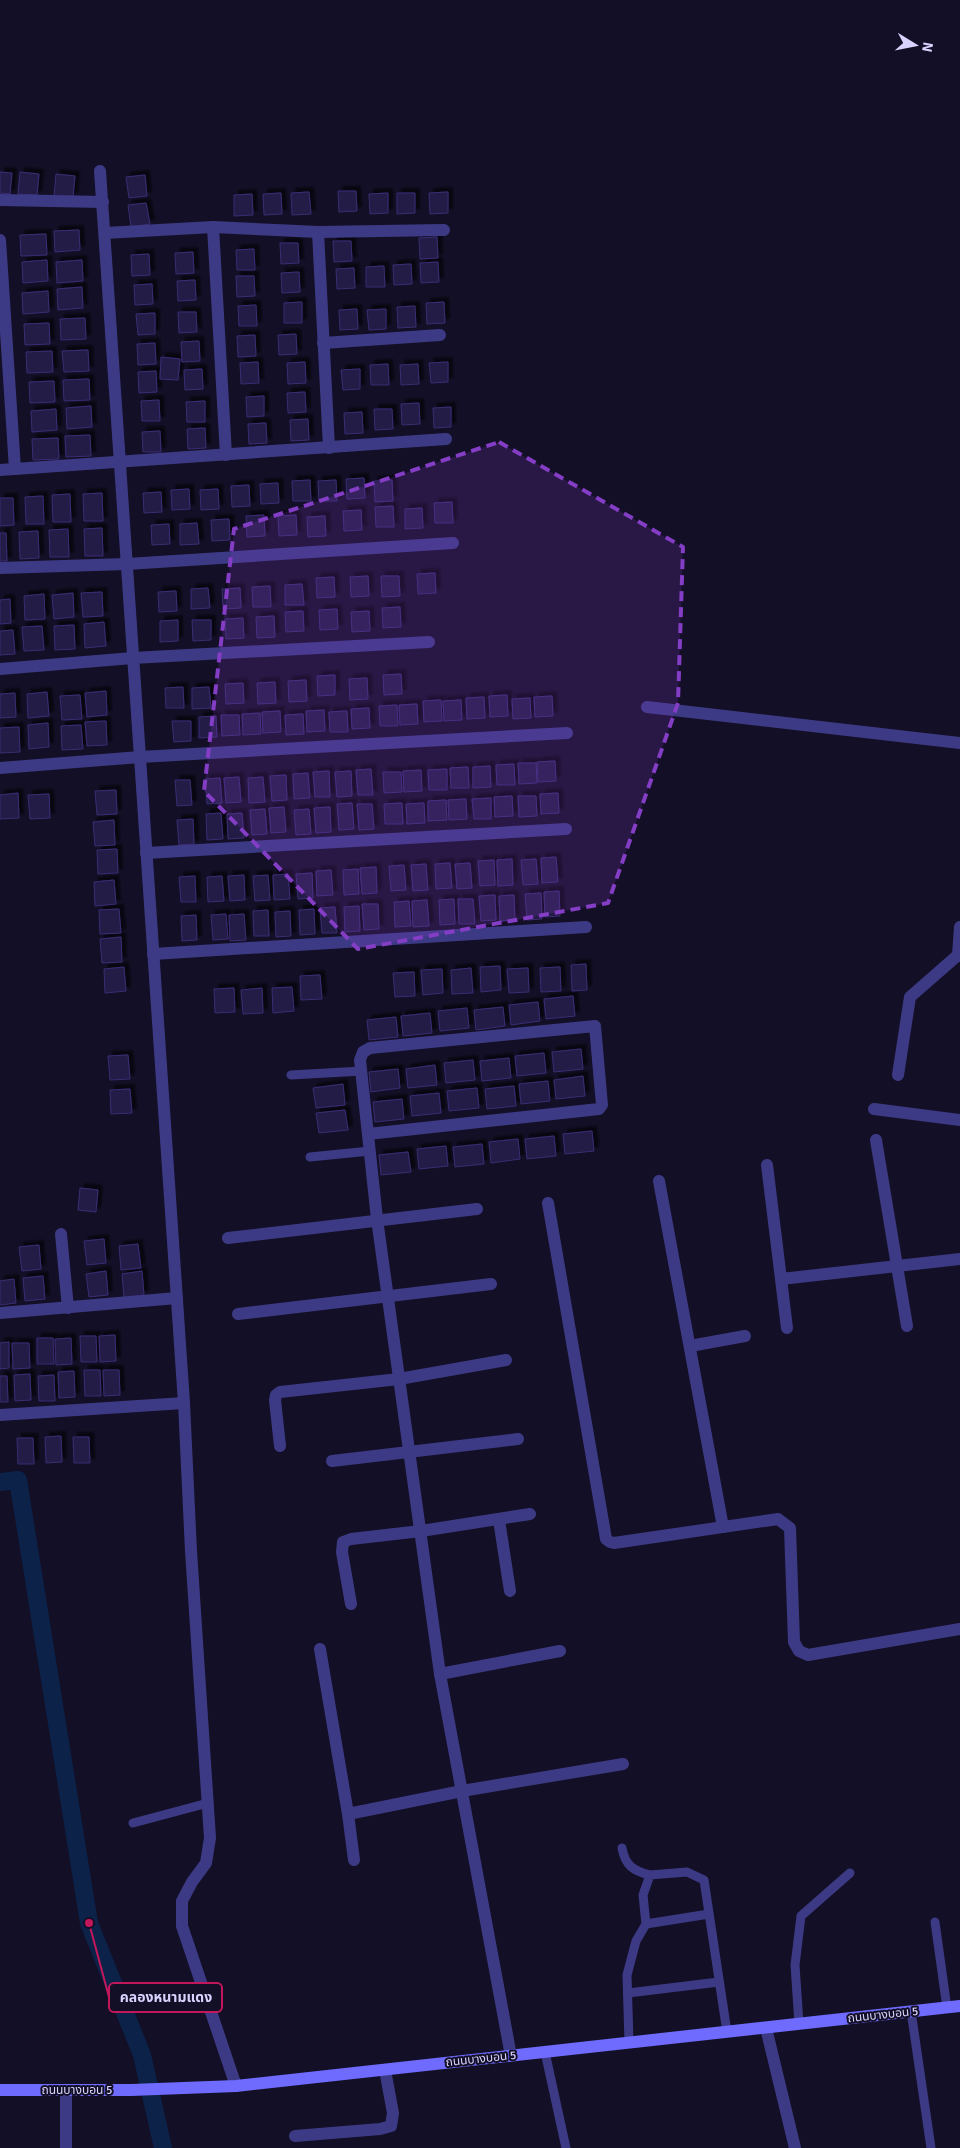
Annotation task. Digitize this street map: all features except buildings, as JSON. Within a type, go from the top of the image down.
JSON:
[{"type":"main road","name":"ถนนบางบอน 5","points":[[0,2090],[131,2090],[236,2086],[960,2006]]},
{"type":"street","points":[[100,171],[184,1403],[191,1551],[210,1838],[206,1862],[182,1901],[182,1926],[236,2086]]},
{"type":"street","points":[[0,200],[103,202]]},
{"type":"street","points":[[105,232],[213,227],[318,232],[444,230]]},
{"type":"street","points":[[213,227],[226,455]]},
{"type":"street","points":[[318,232],[329,448]]},
{"type":"street","points":[[0,240],[15,469]]},
{"type":"street","points":[[323,343],[440,335]]},
{"type":"street","points":[[0,470],[446,440]]},
{"type":"street","points":[[0,568],[127,564],[453,543]]},
{"type":"street","points":[[0,669],[133,658],[429,642]]},
{"type":"street","points":[[647,707],[960,743]]},
{"type":"street","points":[[0,768],[140,757],[567,733]]},
{"type":"street","points":[[146,853],[566,829]]},
{"type":"street","points":[[153,954],[586,927]]},
{"type":"street","points":[[898,1075],[910,997],[959,955],[960,927]]},
{"type":"street","points":[[368,1134],[599,1109],[602,1105],[595,1028],[592,1025],[370,1048],[363,1052],[360,1060],[377,1220],[440,1674],[512,2056]]},
{"type":"street","points":[[874,1109],[960,1120]]},
{"type":"street","points":[[876,1140],[907,1326]]},
{"type":"street","points":[[767,1165],[787,1328]]},
{"type":"street","points":[[659,1181],[723,1527]]},
{"type":"street","points":[[548,1203],[606,1539],[614,1543],[778,1519],[790,1528],[794,1642],[799,1651],[808,1655],[960,1629]]},
{"type":"street","points":[[228,1238],[477,1209]]},
{"type":"street","points":[[61,1234],[68,1308]]},
{"type":"street","points":[[781,1278],[960,1259]]},
{"type":"street","points":[[238,1314],[492,1284]]},
{"type":"street","points":[[0,1313],[177,1298]]},
{"type":"street","points":[[690,1346],[745,1336]]},
{"type":"street","points":[[280,1446],[275,1400],[276,1395],[280,1392],[399,1379],[506,1360]]},
{"type":"street","points":[[0,1415],[184,1403]]},
{"type":"street","points":[[332,1461],[518,1439]]},
{"type":"street","points":[[351,1604],[342,1552],[343,1542],[350,1539],[420,1531],[530,1514]]},
{"type":"street","points":[[499,1520],[510,1591]]},
{"type":"street","points":[[320,1649],[354,1860]]},
{"type":"street","points":[[440,1674],[560,1651]]},
{"type":"street","points":[[348,1814],[462,1791],[622,1764]]},
{"type":"street","points":[[766,2028],[795,2148]]},
{"type":"street","points":[[295,2136],[380,2129],[391,2126],[393,2113],[385,2070]]},
{"type":"street","points":[[66,2090],[66,2148]]},
{"type":"lane","points":[[291,1075],[362,1071]]},
{"type":"lane","points":[[310,1157],[370,1151]]},
{"type":"lane","points":[[133,1823],[208,1803]]},
{"type":"lane","points":[[622,1848],[624,1860],[635,1871],[650,1875],[687,1872],[704,1880],[726,2032]]},
{"type":"lane","points":[[799,2024],[796,1965],[801,1916],[850,1873]]},
{"type":"lane","points":[[629,2043],[627,1976],[636,1942],[646,1924],[643,1896],[650,1875]]},
{"type":"lane","points":[[646,1924],[709,1914]]},
{"type":"lane","points":[[935,1922],[947,2008]]},
{"type":"lane","points":[[628,1993],[719,1982]]},
{"type":"lane","points":[[912,2012],[931,2148]]},
{"type":"lane","points":[[545,2052],[566,2148]]},
{"type":"highlighted area","points":[[499,442],[683,547],[678,703],[608,903],[358,949],[204,791],[234,529]]},
{"type":"waterway","points":[[0,1482],[18,1480],[89,1923],[142,2055],[163,2148]]},
{"type":"place","name":"คลองหนามแดง","points":[[89,1923]]}]
